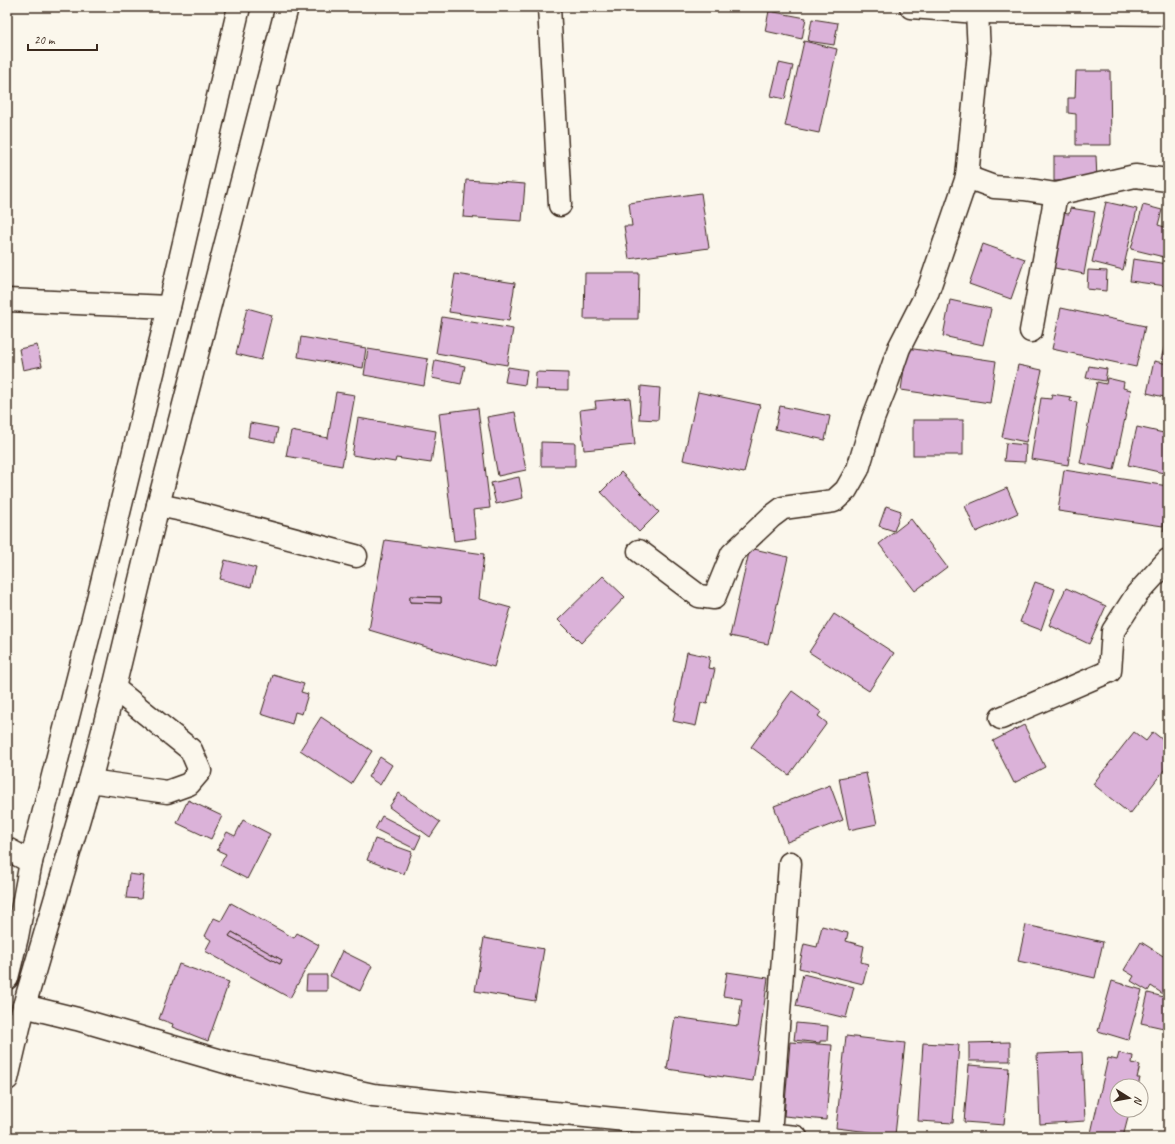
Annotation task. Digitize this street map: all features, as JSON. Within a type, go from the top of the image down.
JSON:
[{"type":"main road","points":[[7,978],[17,937],[31,862],[99,595],[169,307],[239,7]]},
{"type":"main road","points":[[7,1079],[24,1006],[90,781],[158,505],[287,7]]},
{"type":"main road","points":[[549,7],[560,205]]},
{"type":"main road","points":[[911,7],[977,12],[1168,14]]},
{"type":"main road","points":[[640,551],[699,596],[714,598],[732,554],[771,516],[783,508],[834,501],[846,490],[858,469],[873,419],[899,348],[928,291],[967,177],[979,52],[977,12]]},
{"type":"main road","points":[[967,177],[994,187],[1024,189],[1056,194],[1135,176],[1168,180]]},
{"type":"main road","points":[[1031,331],[1056,194]]},
{"type":"main road","points":[[7,300],[169,307]]},
{"type":"main road","points":[[158,505],[192,512],[356,556]]},
{"type":"main road","points":[[1001,718],[1110,671],[1113,631],[1137,594],[1168,560]]},
{"type":"main road","points":[[90,781],[167,792],[189,784],[200,771],[191,750],[114,688]]},
{"type":"main road","points":[[7,849],[31,862]]},
{"type":"main road","points":[[770,1135],[790,863]]},
{"type":"main road","points":[[24,1006],[77,1019],[232,1064],[373,1095],[796,1137]]},
{"type":"building","points":[[769,11],[806,18],[802,39],[765,31]]},
{"type":"building","points":[[812,19],[838,23],[834,45],[808,41]]},
{"type":"building","points":[[804,41],[837,49],[819,133],[785,126]]},
{"type":"building","points":[[779,63],[793,66],[785,99],[771,96]]},
{"type":"building","points":[[1076,71],[1110,71],[1111,145],[1076,145],[1076,114],[1068,113],[1068,98],[1075,98]]},
{"type":"building","points":[[1054,156],[1096,156],[1097,180],[1054,181]]},
{"type":"building","points":[[466,180],[525,184],[522,221],[463,217]]},
{"type":"building","points":[[701,193],[709,248],[629,259],[624,226],[632,226],[629,203]]},
{"type":"building","points":[[1106,202],[1137,209],[1123,270],[1092,262]]},
{"type":"building","points":[[1143,205],[1162,210],[1158,225],[1168,228],[1168,258],[1131,249]]},
{"type":"building","points":[[1070,208],[1095,212],[1084,274],[1050,267],[1060,213],[1069,214]]},
{"type":"building","points":[[983,244],[1025,259],[1011,299],[969,284]]},
{"type":"building","points":[[1133,259],[1168,264],[1166,286],[1130,281]]},
{"type":"building","points":[[1088,270],[1107,271],[1106,291],[1087,289]]},
{"type":"building","points":[[585,273],[639,273],[638,319],[584,319]]},
{"type":"building","points":[[455,274],[515,283],[509,321],[449,312]]},
{"type":"building","points":[[950,300],[991,309],[983,345],[943,336]]},
{"type":"building","points":[[247,308],[272,315],[261,360],[236,354]]},
{"type":"building","points":[[1061,308],[1145,326],[1136,367],[1052,349]]},
{"type":"building","points":[[442,317],[513,329],[507,365],[436,353]]},
{"type":"building","points":[[301,337],[366,348],[363,368],[298,357]]},
{"type":"building","points":[[1168,338],[1168,361],[1161,359]]},
{"type":"building","points":[[37,345],[42,366],[23,370],[19,349]]},
{"type":"building","points":[[907,348],[996,361],[990,403],[901,390]]},
{"type":"building","points":[[368,349],[428,359],[424,386],[364,375]]},
{"type":"building","points":[[435,360],[465,366],[461,384],[432,378]]},
{"type":"building","points":[[1154,361],[1168,364],[1168,398],[1147,393]]},
{"type":"building","points":[[1018,365],[1042,370],[1026,442],[1002,437]]},
{"type":"building","points":[[1089,366],[1107,369],[1105,381],[1086,378]]},
{"type":"building","points":[[508,367],[527,370],[525,385],[505,382]]},
{"type":"building","points":[[536,372],[568,373],[568,390],[535,389]]},
{"type":"building","points":[[1107,378],[1124,382],[1123,388],[1131,390],[1114,470],[1080,463],[1097,382],[1106,384]]},
{"type":"building","points":[[641,386],[660,388],[658,420],[639,419]]},
{"type":"building","points":[[336,392],[355,395],[342,466],[286,456],[291,431],[328,438]]},
{"type":"building","points":[[698,392],[760,405],[744,473],[683,460]]},
{"type":"building","points":[[1052,394],[1071,397],[1070,401],[1077,402],[1068,465],[1031,459],[1041,398],[1051,399]]},
{"type":"building","points":[[630,398],[635,445],[584,450],[580,410],[596,408],[595,401]]},
{"type":"building","points":[[780,406],[830,416],[825,440],[775,429]]},
{"type":"building","points":[[478,408],[490,508],[473,510],[476,538],[454,541],[439,413]]},
{"type":"building","points":[[515,412],[526,470],[498,476],[487,417]]},
{"type":"building","points":[[358,418],[436,431],[431,463],[396,458],[395,462],[352,455]]},
{"type":"building","points":[[913,420],[963,420],[963,455],[913,455]]},
{"type":"building","points":[[250,423],[278,428],[275,442],[248,437]]},
{"type":"building","points":[[1137,427],[1168,434],[1166,459],[1168,459],[1168,474],[1128,465]]},
{"type":"building","points":[[541,442],[575,443],[575,466],[541,466]]},
{"type":"building","points":[[1006,443],[1026,445],[1025,462],[1004,461]]},
{"type":"building","points":[[1064,470],[1168,486],[1163,526],[1058,511]]},
{"type":"building","points":[[621,472],[659,512],[639,532],[601,492]]},
{"type":"building","points":[[519,477],[523,498],[496,504],[491,483]]},
{"type":"building","points":[[1007,488],[1018,513],[976,532],[965,506]]},
{"type":"building","points":[[886,506],[901,511],[894,531],[879,526]]},
{"type":"building","points":[[1168,511],[1168,532],[1163,531]]},
{"type":"building","points":[[911,519],[947,567],[915,591],[879,544]]},
{"type":"building","points":[[385,540],[484,554],[479,599],[511,608],[494,667],[369,630]],"holes":[[[410,596],[441,597],[441,603],[410,602]]]},
{"type":"building","points":[[750,548],[788,557],[768,644],[730,636]]},
{"type":"building","points":[[225,560],[256,568],[251,587],[220,579]]},
{"type":"building","points":[[603,576],[625,597],[581,643],[558,620]]},
{"type":"building","points":[[1035,582],[1055,589],[1041,630],[1020,622]]},
{"type":"building","points":[[1066,588],[1106,606],[1089,644],[1049,625]]},
{"type":"building","points":[[410,596],[441,597],[441,603],[410,602]]},
{"type":"building","points":[[834,614],[894,653],[869,691],[809,652]]},
{"type":"building","points":[[687,652],[710,657],[708,668],[715,669],[707,704],[701,703],[696,726],[673,721]]},
{"type":"building","points":[[273,675],[304,684],[301,692],[308,694],[302,714],[295,712],[292,724],[261,714]]},
{"type":"building","points":[[792,691],[821,712],[818,716],[827,723],[789,775],[751,747]]},
{"type":"building","points":[[321,717],[372,751],[351,784],[300,750]]},
{"type":"building","points":[[1024,725],[1045,767],[1014,783],[993,741]]},
{"type":"building","points":[[1134,732],[1146,741],[1153,732],[1168,744],[1168,750],[1164,756],[1168,759],[1168,765],[1130,814],[1093,784]]},
{"type":"building","points":[[380,757],[392,765],[380,785],[368,777]]},
{"type":"building","points":[[866,773],[877,824],[849,830],[839,778]]},
{"type":"building","points":[[830,785],[843,820],[787,842],[774,806]]},
{"type":"building","points":[[399,793],[440,822],[430,837],[389,807]]},
{"type":"building","points":[[188,800],[222,816],[211,839],[177,823]]},
{"type":"building","points":[[382,816],[421,836],[415,849],[375,829]]},
{"type":"building","points":[[243,820],[270,834],[247,879],[220,865],[226,854],[217,850],[227,832],[235,836]]},
{"type":"building","points":[[1168,829],[1168,847],[1165,847]]},
{"type":"building","points":[[375,839],[412,852],[404,874],[367,860]]},
{"type":"building","points":[[129,874],[144,876],[141,899],[126,898]]},
{"type":"building","points":[[231,903],[294,938],[297,933],[319,945],[290,998],[205,951],[211,940],[205,936],[214,918],[221,921]],"holes":[[[232,932],[282,960],[280,964],[229,936]]]},
{"type":"building","points":[[1026,925],[1103,942],[1095,978],[1018,961]]},
{"type":"building","points":[[822,926],[848,933],[846,941],[864,946],[861,962],[868,964],[863,984],[799,968],[804,944],[817,947]]},
{"type":"building","points":[[232,932],[282,960],[280,964],[229,936]]},
{"type":"building","points":[[484,938],[544,949],[535,1001],[475,991]]},
{"type":"building","points":[[1141,942],[1168,959],[1168,992],[1166,996],[1151,986],[1148,991],[1131,981],[1134,976],[1124,970]]},
{"type":"building","points":[[342,951],[372,966],[360,991],[330,976]]},
{"type":"building","points":[[179,964],[229,982],[208,1041],[172,1027],[173,1024],[159,1019]]},
{"type":"building","points":[[727,972],[768,978],[753,1081],[667,1069],[675,1017],[738,1026],[742,999],[723,996]]},
{"type":"building","points":[[803,974],[854,987],[846,1018],[796,1006]]},
{"type":"building","points":[[307,975],[327,975],[327,991],[306,991]]},
{"type":"building","points":[[1112,981],[1142,990],[1128,1040],[1098,1031]]},
{"type":"building","points":[[1148,993],[1168,998],[1168,1029],[1141,1023]]},
{"type":"building","points":[[796,1023],[828,1026],[827,1041],[820,1041],[820,1043],[794,1040]]},
{"type":"building","points":[[846,1036],[905,1043],[895,1135],[836,1128]]},
{"type":"building","points":[[790,1042],[832,1045],[826,1120],[784,1116]]},
{"type":"building","points":[[1010,1042],[1010,1061],[969,1061],[969,1043]]},
{"type":"building","points":[[923,1043],[959,1045],[953,1123],[918,1121]]},
{"type":"building","points":[[1082,1052],[1085,1121],[1040,1124],[1037,1054]]},
{"type":"building","points":[[1119,1053],[1133,1056],[1132,1063],[1140,1065],[1137,1078],[1109,1078],[1109,1118],[1128,1118],[1123,1137],[1107,1137],[1091,1133],[1108,1058],[1117,1060]]},
{"type":"building","points":[[969,1065],[1009,1068],[1004,1125],[964,1122]]}]
